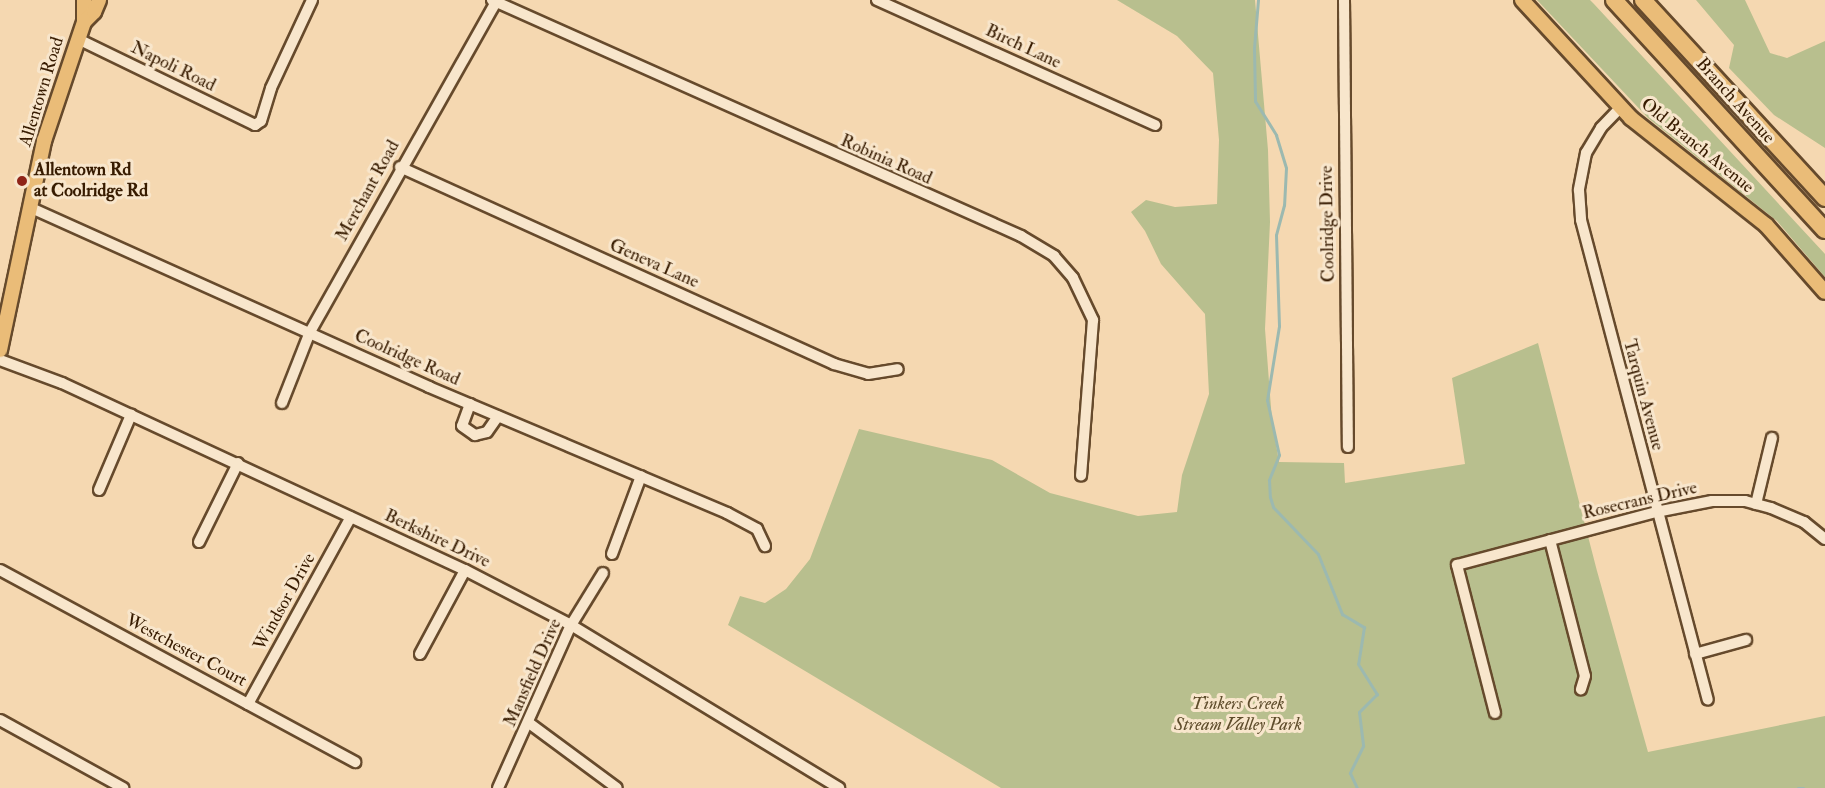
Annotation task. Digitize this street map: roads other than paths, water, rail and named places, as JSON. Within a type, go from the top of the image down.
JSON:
[{"type":"highway","name":"Branch Avenue","points":[[1614,0],[1825,230]]},
{"type":"highway","name":"Branch Avenue","points":[[1643,0],[1825,198]]},
{"type":"main road","name":"Allentown Road","points":[[0,350],[29,207],[51,117],[84,22],[84,0]]},
{"type":"main road","name":"Allentown Road","points":[[84,22],[94,12],[99,0]]},
{"type":"main road","name":"Old Branch Avenue","points":[[1522,0],[1621,107],[1669,151],[1766,225],[1825,292]]},
{"type":"street","name":"Napoli Road","points":[[78,39],[255,125],[261,121],[271,88],[312,0]]},
{"type":"street","name":"Birch Lane","points":[[876,0],[1155,125]]},
{"type":"street","name":"Coolridge Drive","points":[[1344,0],[1348,447]]},
{"type":"street","name":"Merchant Road","points":[[282,403],[310,332],[494,1]]},
{"type":"street","name":"Robinia Road","points":[[494,1],[1021,236],[1054,256],[1073,278],[1093,320],[1081,476]]},
{"type":"street","name":"Tarquin Avenue","points":[[1621,107],[1589,147],[1582,170],[1580,209],[1656,512],[1707,699]]},
{"type":"street","name":"Geneva Lane","points":[[400,167],[834,364],[868,374],[898,369]]},
{"type":"street","name":"Coolridge Road","points":[[29,207],[470,404],[753,526],[761,533],[765,546]]},
{"type":"street","name":"Berkshire Drive","points":[[0,360],[238,463],[465,570],[571,625],[839,788]]},
{"type":"street","points":[[470,404],[462,426],[475,435],[487,432],[498,416]]},
{"type":"street","points":[[99,490],[131,415]]},
{"type":"street","points":[[1756,504],[1772,438]]},
{"type":"street","points":[[199,542],[238,463]]},
{"type":"street","points":[[612,554],[641,476]]},
{"type":"street","name":"Rosecrans Drive","points":[[1494,713],[1457,565],[1656,512],[1712,501],[1756,504],[1794,516],[1825,539]]},
{"type":"street","name":"Windsor Drive","points":[[248,704],[351,517]]},
{"type":"street","points":[[1550,540],[1585,676],[1581,689]]},
{"type":"street","name":"Westchester Court","points":[[0,570],[355,762]]},
{"type":"street","points":[[420,654],[465,570]]},
{"type":"street","name":"Mansfield Drive","points":[[498,788],[571,625],[603,573]]},
{"type":"street","points":[[1695,654],[1746,640]]},
{"type":"street","points":[[0,720],[123,788]]},
{"type":"street","points":[[528,723],[618,788]]},
{"type":"waterway","points":[[1258,0],[1254,48],[1255,101],[1276,135],[1286,168],[1284,205],[1276,235],[1279,326],[1267,400],[1279,455],[1269,480],[1270,497],[1273,507],[1318,554],[1342,614],[1364,627],[1358,664],[1377,694],[1359,712],[1363,746],[1350,773],[1357,788]]},
{"type":"waterway","points":[[1798,788],[1803,788]]},
{"type":"place","name":"Allentown Rd at Coolridge Rd","points":[[22,181]]},
{"type":"park label","name":"Tinkers Creek Stream Valley Park","points":[[1238,715]]}]
